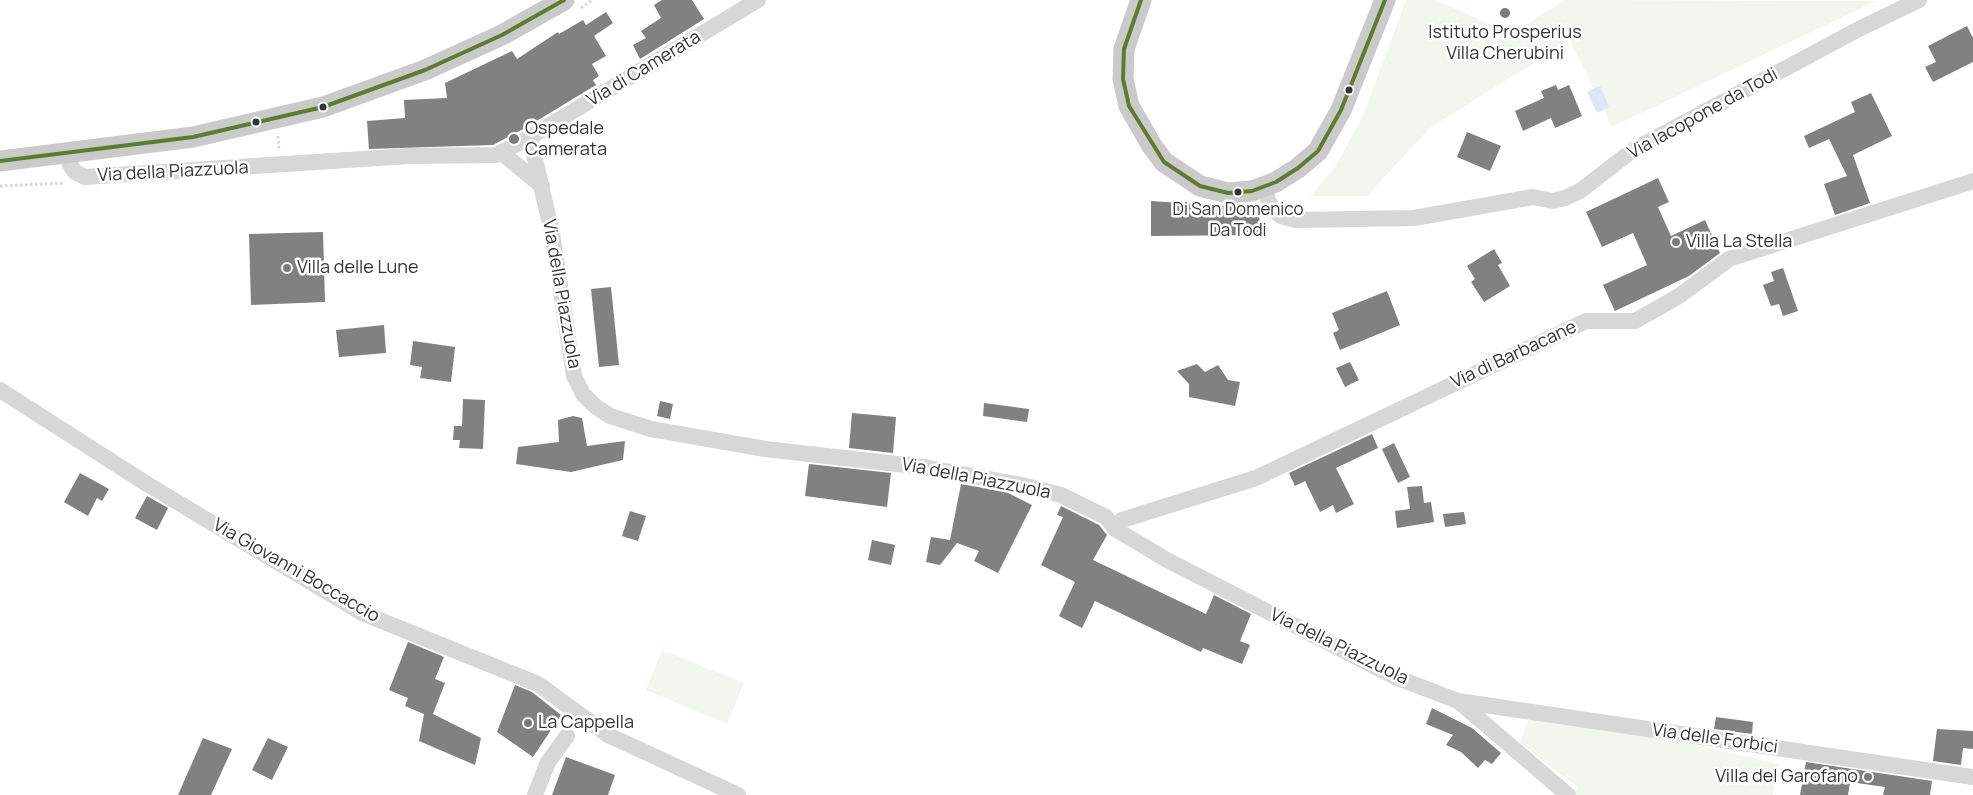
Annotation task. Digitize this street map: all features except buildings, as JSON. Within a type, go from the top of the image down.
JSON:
[{"type":"main road","points":[[0,161],[193,137],[323,107],[425,70],[502,35],[564,0]]},
{"type":"main road","points":[[1141,0],[1124,49],[1123,79],[1129,106],[1152,146],[1164,162],[1200,186],[1228,193],[1252,191],[1263,187],[1298,168],[1313,156],[1326,141],[1341,110],[1385,0]]},
{"type":"street","name":"Via di Camerata","points":[[530,138],[758,0]]},
{"type":"street","name":"Via Iacopone da Todi","points":[[1263,187],[1272,208],[1281,216],[1295,220],[1414,218],[1533,198],[1553,201],[1565,198],[1595,180],[1633,150],[1859,29],[1919,0]]},
{"type":"street","name":"Via della Piazzuola","points":[[67,152],[70,165],[75,172],[85,177],[409,156],[490,156],[502,153],[530,138],[542,186],[574,376],[583,394],[595,406],[610,416],[651,430],[746,446],[924,467],[1022,485],[1061,495],[1106,517],[1115,529],[1167,560],[1395,677],[1458,701],[1568,795]]},
{"type":"street","points":[[502,153],[542,186]]},
{"type":"street","name":"Via di Barbacane","points":[[1115,529],[1122,520],[1256,478],[1586,321],[1635,321],[1679,296],[1728,259],[1973,181]]},
{"type":"street","name":"Via Giovanni Boccaccio","points":[[0,390],[147,484],[362,613],[538,684],[608,735],[738,795]]},
{"type":"street","name":"Via delle Forbici","points":[[1458,701],[1973,777]]},
{"type":"street","points":[[535,795],[548,762],[567,736]]},
{"type":"path","points":[[0,186],[65,183]]},
{"type":"shaded area","points":[[1406,0],[1434,0],[1512,33],[1565,0],[1876,1],[1612,127],[1570,40],[1430,128],[1367,196],[1310,196],[1333,170],[1363,116]]},
{"type":"shaded area","points":[[1600,86],[1609,107],[1597,113],[1587,92]]},
{"type":"shaded area","points":[[662,650],[744,683],[727,724],[646,690]]},
{"type":"shaded area","points":[[1533,707],[1778,764],[1773,795],[1572,795],[1579,788],[1520,743]]},
{"type":"transit line","points":[[0,161],[193,137],[323,107],[425,70],[502,35],[564,0]]},
{"type":"transit line","points":[[1141,0],[1124,49],[1123,79],[1129,106],[1164,162],[1200,186],[1228,193],[1252,191],[1276,182],[1298,168],[1318,151],[1341,110],[1385,0]]},
{"type":"place","name":"Istituto Prosperius Villa Cherubini","points":[[1505,13]]},
{"type":"place","name":"Ospedale Camerata","points":[[514,139]]},
{"type":"place","name":"Di San Domenico Da Todi","points":[[1238,192]]},
{"type":"place","name":"Villa La Stella","points":[[1676,242]]},
{"type":"place","name":"Villa delle Lune","points":[[287,268]]},
{"type":"place","name":"La Cappella","points":[[528,723]]},
{"type":"place","name":"Villa del Garofano","points":[[1868,777]]}]
